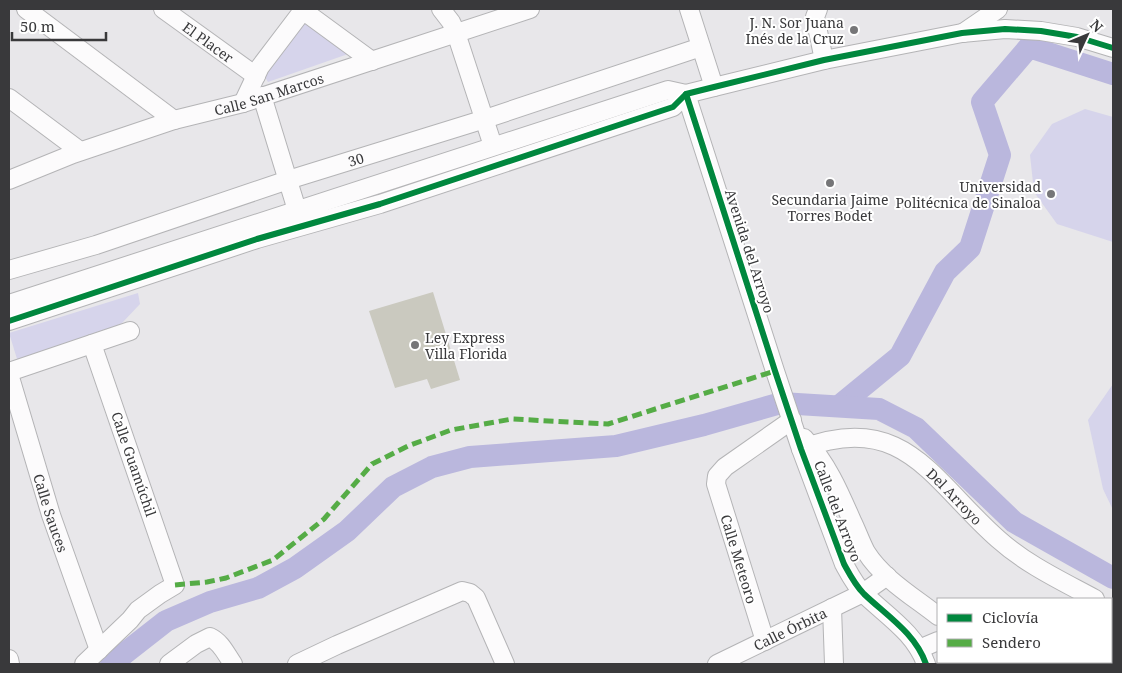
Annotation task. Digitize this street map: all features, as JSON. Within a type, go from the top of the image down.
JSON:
[{"type":"street","points":[[26,9],[174,120]]},
{"type":"street","name":"El Placer","points":[[163,9],[256,76]]},
{"type":"street","points":[[243,103],[256,76],[302,9],[372,60]]},
{"type":"street","points":[[441,9],[451,22],[456,33],[493,146]]},
{"type":"street","name":"Calle San Marcos","points":[[9,180],[80,151],[174,120],[243,103],[530,9]]},
{"type":"street","points":[[689,9],[714,87]]},
{"type":"street","points":[[818,9],[815,17],[824,60]]},
{"type":"street","points":[[962,33],[998,9]]},
{"type":"street","points":[[9,304],[668,90],[686,94],[824,60],[962,33],[1005,29],[1041,30],[1076,37],[1113,48]]},
{"type":"street","name":"30","points":[[9,270],[96,245],[288,180],[485,119],[701,47]]},
{"type":"street","points":[[9,321],[256,239],[390,201],[673,107],[686,94]]},
{"type":"street","name":"Avenida del Arroyo","points":[[686,94],[792,421]]},
{"type":"street","points":[[262,96],[302,227]]},
{"type":"street","points":[[9,98],[80,151]]},
{"type":"street","points":[[9,373],[130,331]]},
{"type":"street","name":"Calle Guamúchil","points":[[92,344],[175,585],[138,610],[98,650]]},
{"type":"street","name":"Calle Sauces","points":[[9,373],[51,515],[98,650]]},
{"type":"street","name":"Calle del Arroyo","points":[[792,421],[806,447],[844,564],[851,577],[863,593],[899,624],[923,656]]},
{"type":"street","name":"Calle Meteoro","points":[[765,641],[716,484],[717,476],[725,467],[792,421]]},
{"type":"street","name":"Del Arroyo","points":[[806,447],[831,439],[854,438],[883,441],[900,447],[919,460],[998,539],[1025,561],[1094,598]]},
{"type":"street","name":"Calle del Arroyo","points":[[806,447],[831,474],[866,552],[875,564],[887,576],[937,615]]},
{"type":"street","points":[[863,593],[887,576]]},
{"type":"street","points":[[298,664],[462,591],[470,593],[476,598],[505,664]]},
{"type":"street","name":"Calle Órbita","points":[[717,664],[863,593]]},
{"type":"street","points":[[832,608],[834,664]]},
{"type":"street","points":[[169,664],[204,639],[210,637],[221,646],[233,664]]},
{"type":"street","points":[[923,656],[937,641]]},
{"type":"street","points":[[84,664],[98,650]]},
{"type":"street","points":[[9,659],[10,664]]},
{"type":"shaded area","points":[[301,20],[348,54],[268,82],[262,72]]},
{"type":"shaded area","points":[[1085,109],[1113,117],[1113,242],[1057,224],[1034,192],[1030,155],[1052,124]]},
{"type":"shaded area","points":[[138,293],[140,304],[122,323],[95,337],[18,362],[9,333]]},
{"type":"shaded area","points":[[1113,384],[1113,510],[1103,489],[1088,420]]},
{"type":"building","name":"Ley Express Villa Florida","points":[[433,292],[460,380],[431,389],[427,379],[395,388],[369,311]]},
{"type":"waterway","points":[[839,406],[900,356],[945,272],[970,248],[1000,155],[982,102],[1029,47],[1113,74]]},
{"type":"waterway","points":[[111,664],[166,621],[210,602],[258,588],[295,568],[347,531],[393,487],[432,467],[470,457],[616,446],[704,425],[781,403],[879,409],[916,428],[1014,522],[1113,578]]},
{"type":"marked path","points":[[175,585],[226,578],[273,560],[324,519],[372,464],[408,446],[451,430],[512,419],[608,424],[775,371]]},
{"type":"cycle path","points":[[9,321],[257,239],[380,204],[673,107],[686,94],[714,87],[824,60],[962,33],[1005,29],[1041,31],[1077,37],[1113,48]]},
{"type":"cycle path","points":[[686,94],[801,449],[844,564],[861,591],[908,634],[926,664]]},
{"type":"place","name":"J. N. Sor Juana Inés de la Cruz","points":[[854,30]]},
{"type":"place","name":"Secundaria Jaime Torres Bodet","points":[[830,183]]},
{"type":"place","name":"Universidad Politécnica de Sinaloa","points":[[1051,194]]},
{"type":"place","name":"Ley Express Villa Florida","points":[[415,345]]}]
